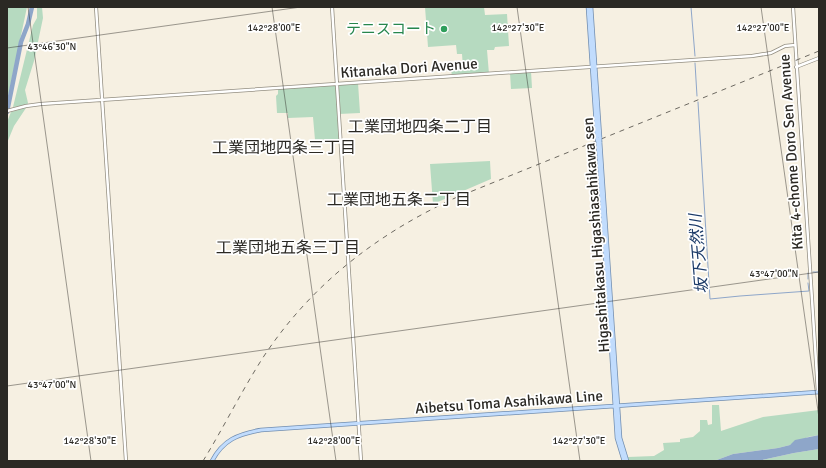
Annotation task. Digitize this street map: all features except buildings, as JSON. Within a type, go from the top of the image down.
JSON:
[{"type":"main road","name":"Higashitakasu Higashiasahikawa sen","points":[[590,7],[617,406],[620,438],[627,461]]},
{"type":"main road","name":"Aibetsu Toma Asahikawa Line","points":[[212,461],[216,452],[225,444],[246,432],[819,392]]},
{"type":"main road","name":"Higashitakasu Higashiasahikawa sen","points":[[617,406],[617,438],[624,461]]},
{"type":"street","points":[[96,7],[126,461]]},
{"type":"street","points":[[332,7],[361,461]]},
{"type":"street","name":"Kita 4-chome Doro Sen Avenue","points":[[792,7],[819,392]]},
{"type":"street","name":"Kitanaka Dori Avenue","points":[[7,111],[41,104],[752,56],[767,54],[785,46],[795,45]]},
{"type":"street","points":[[796,67],[819,58]]},
{"type":"green space","points":[[7,7],[27,7],[7,102],[8,61]]},
{"type":"green space","points":[[37,7],[42,7],[43,18],[34,61],[25,90],[28,103],[27,105],[13,107],[33,25],[37,18]]},
{"type":"green space","points":[[425,7],[484,7],[485,15],[507,14],[509,46],[495,47],[494,50],[487,50],[489,74],[452,77],[451,69],[463,68],[462,54],[457,54],[456,45],[428,47]]},
{"type":"green space","points":[[531,71],[532,88],[511,89],[510,73]]},
{"type":"green space","points":[[358,83],[360,113],[339,114],[340,139],[315,140],[313,117],[288,118],[288,113],[277,113],[276,96],[278,94],[278,88]]},
{"type":"green space","points":[[26,108],[14,126],[7,143],[7,122],[11,112]]},
{"type":"green space","points":[[490,161],[491,179],[433,204],[430,164]]},
{"type":"green space","points":[[712,405],[719,405],[721,431],[763,417],[819,410],[819,435],[808,437],[790,445],[778,448],[733,454],[714,461],[629,461],[628,457],[654,456],[664,450],[663,443],[680,442],[680,439],[693,437],[700,431],[700,420],[707,420],[708,425],[712,424]]},
{"type":"green space","points":[[819,449],[819,461],[758,461],[794,453]]},
{"type":"water","points":[[819,435],[819,449],[758,461],[714,461],[733,454],[778,448],[790,445],[795,440]]},
{"type":"waterway","points":[[7,112],[21,42],[28,24],[32,7]]},
{"type":"waterway","name":"坂下天然川","points":[[691,7],[695,56]]},
{"type":"waterway","name":"坂下天然川","points":[[695,63],[697,96]]},
{"type":"waterway","name":"坂下天然川","points":[[698,102],[710,299],[809,291],[808,283]]},
{"type":"waterway","name":"坂下天然川","points":[[813,272],[819,272]]},
{"type":"waterway","name":"坂下天然川","points":[[808,273],[808,279]]},
{"type":"railway","points":[[203,461],[256,369],[283,330],[303,306],[325,284],[373,245],[426,212],[455,198],[819,51]]},
{"type":"place","name":"テニスコート","points":[[444,29]]},
{"type":"district","name":"工業団地四条二丁目","points":[[420,126]]},
{"type":"district","name":"工業団地四条三丁目","points":[[284,147]]},
{"type":"district","name":"工業団地五条二丁目","points":[[399,199]]},
{"type":"district","name":"工業団地五条三丁目","points":[[288,247]]}]
